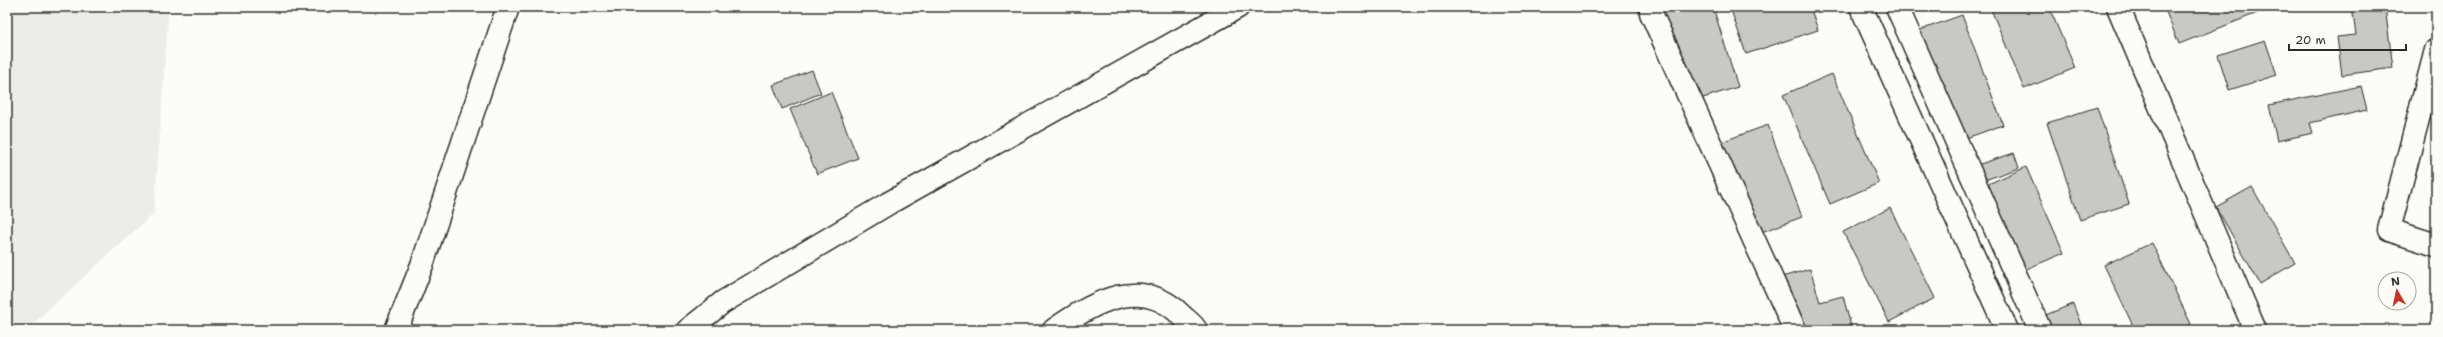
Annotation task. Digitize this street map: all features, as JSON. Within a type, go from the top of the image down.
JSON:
[{"type":"street","points":[[396,330],[422,265],[508,7]]},
{"type":"street","points":[[688,330],[723,302],[889,203],[1238,7]]},
{"type":"street","points":[[1651,7],[1651,14],[1795,330]]},
{"type":"street","points":[[1860,7],[2007,330]]},
{"type":"street","points":[[1897,7],[2040,330]]},
{"type":"street","points":[[2118,7],[2255,330]]},
{"type":"street","points":[[2436,50],[2389,230],[2436,246]]},
{"type":"street","points":[[1054,330],[1068,320],[1113,297],[1141,293],[1169,303],[1187,325]]},
{"type":"shaded area","points":[[7,7],[169,7],[154,213],[26,330],[7,330]]},
{"type":"building","points":[[1673,7],[1713,7],[1738,87],[1687,103],[1658,12]]},
{"type":"building","points":[[1730,7],[1810,7],[1818,30],[1746,54]]},
{"type":"building","points":[[1990,7],[2049,7],[2075,68],[2024,89]]},
{"type":"building","points":[[2164,7],[2270,7],[2270,8],[2179,44]]},
{"type":"building","points":[[2352,7],[2385,7],[2393,68],[2342,75],[2337,37],[2356,35]]},
{"type":"building","points":[[1962,15],[2003,125],[1952,143],[1912,33]]},
{"type":"building","points":[[2265,40],[2277,75],[2229,90],[2218,55]]},
{"type":"building","points":[[812,70],[821,93],[782,109],[773,85]]},
{"type":"building","points":[[1832,74],[1879,183],[1830,204],[1783,95]]},
{"type":"building","points":[[2361,86],[2367,110],[2310,123],[2313,133],[2277,141],[2269,105]]},
{"type":"building","points":[[831,92],[858,158],[817,174],[790,109]]},
{"type":"building","points":[[2097,107],[2129,204],[2080,220],[2047,123]]},
{"type":"building","points":[[1768,125],[1802,217],[1756,234],[1721,142]]},
{"type":"building","points":[[2014,153],[2019,168],[1979,182],[1974,166]]},
{"type":"building","points":[[2026,167],[2064,253],[2015,274],[1977,189]]},
{"type":"building","points":[[2252,187],[2295,263],[2260,284],[2216,207]]},
{"type":"building","points":[[1890,208],[1935,298],[1889,322],[1843,232]]},
{"type":"building","points":[[2152,243],[2191,324],[2177,330],[2135,330],[2104,265]]},
{"type":"building","points":[[1810,269],[1820,302],[1843,296],[1852,330],[1793,330],[1778,278]]},
{"type":"building","points":[[2073,304],[2083,330],[2043,330],[2038,318]]}]
